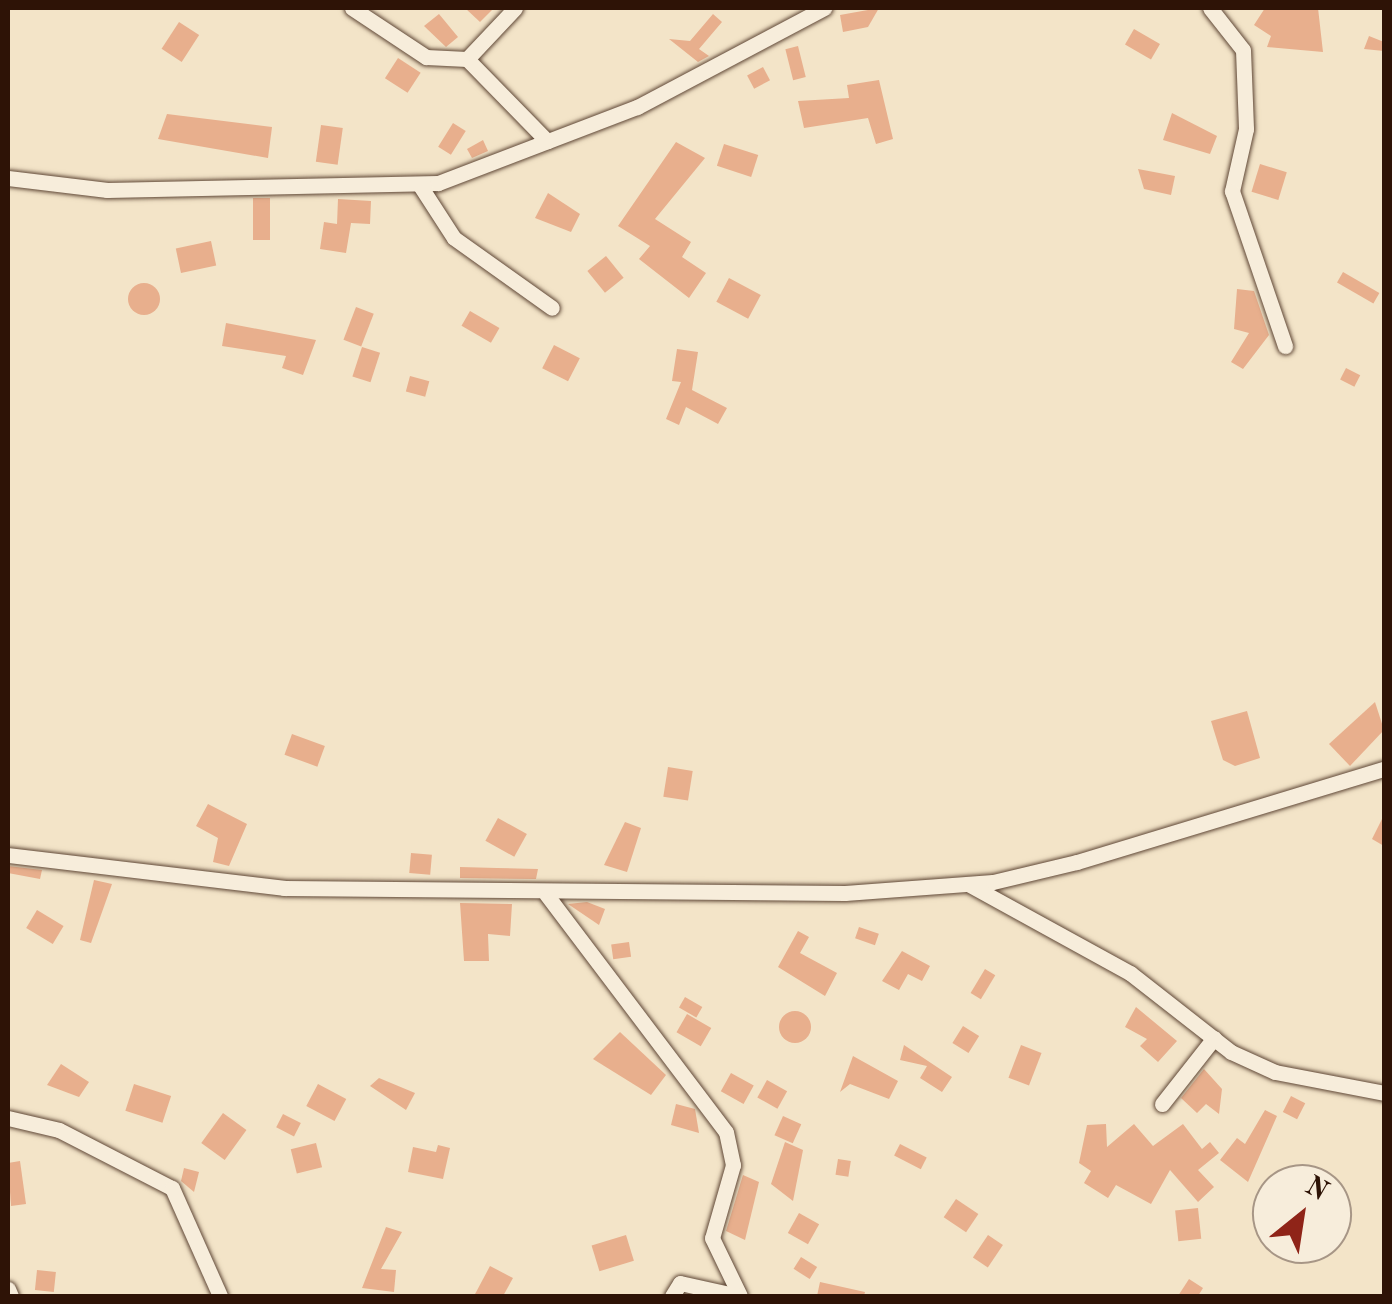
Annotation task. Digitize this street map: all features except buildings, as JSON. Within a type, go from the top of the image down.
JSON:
[{"type":"street","points":[[352,8],[426,57],[467,60],[547,141]]},
{"type":"street","points":[[467,60],[515,8]]},
{"type":"street","points":[[8,178],[90,190],[419,184],[547,141],[739,60],[824,8]]},
{"type":"street","points":[[1210,8],[1243,50],[1246,129],[1232,191],[1285,346]]},
{"type":"street","points":[[419,184],[454,238],[552,308]]},
{"type":"street","points":[[8,855],[284,888],[546,894],[968,884],[1077,862],[1384,769]]},
{"type":"street","points":[[968,884],[1130,973],[1214,1038],[1275,1072],[1384,1093]]},
{"type":"street","points":[[546,894],[672,1048],[726,1132],[732,1166],[712,1238],[739,1296]]},
{"type":"street","points":[[1162,1104],[1214,1038]]},
{"type":"street","points":[[8,1118],[59,1130],[172,1188],[220,1296]]},
{"type":"street","points":[[672,1296],[680,1283],[739,1296]]},
{"type":"street","points":[[8,1288],[11,1296]]}]
